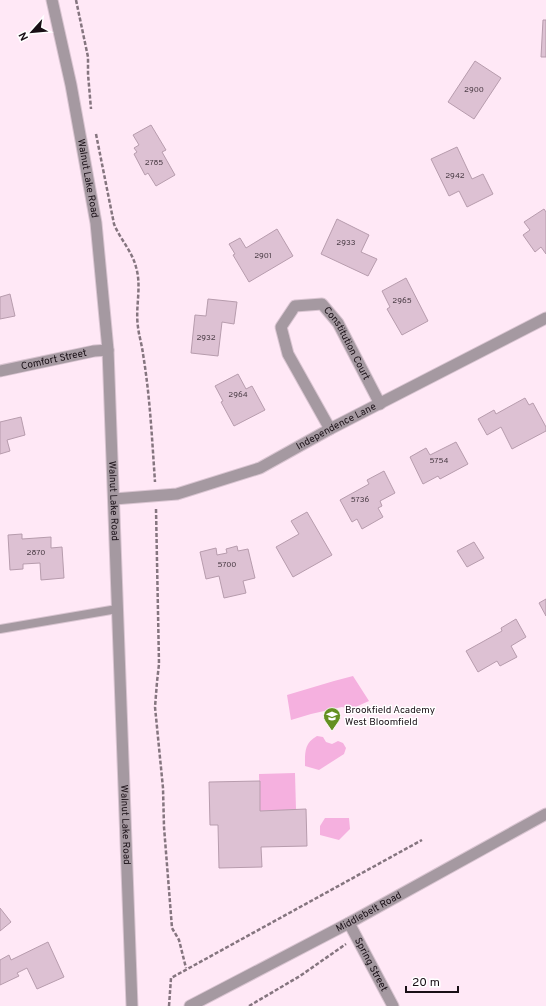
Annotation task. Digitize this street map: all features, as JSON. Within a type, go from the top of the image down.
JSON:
[{"type":"street","name":"Walnut Lake Road","points":[[52,0],[71,85],[96,223],[108,350],[132,1006]]},
{"type":"street","name":"Constitution Court","points":[[330,429],[288,354],[281,327],[295,306],[322,304],[338,322],[380,404]]},
{"type":"street","name":"Independence Lane","points":[[114,499],[177,494],[260,468],[330,429],[546,318]]},
{"type":"street","name":"Comfort Street","points":[[0,371],[94,351],[108,350]]},
{"type":"street","name":"Middlebelt Road","points":[[190,1006],[350,923],[546,814]]},
{"type":"street","name":"Spring Street","points":[[350,923],[393,1006]]},
{"type":"lane","points":[[0,629],[117,609]]},
{"type":"path","points":[[170,1006],[171,978],[422,840]]},
{"type":"path","points":[[249,1006],[300,976],[356,937]]},
{"type":"shaded area","points":[[353,676],[369,701],[351,709],[342,707],[291,720],[287,695]]},
{"type":"shaded area","points":[[317,736],[323,737],[326,742],[332,744],[338,741],[343,743],[346,748],[344,754],[319,770],[305,766],[305,753],[307,745]]},
{"type":"shaded area","points":[[295,773],[296,810],[260,811],[259,774]]},
{"type":"shaded area","points":[[325,818],[349,818],[350,829],[339,840],[320,835],[320,826]]},
{"type":"building","points":[[543,20],[546,20],[546,57],[541,57]]},
{"type":"building","points":[[475,61],[501,78],[474,119],[448,102]]},
{"type":"building","points":[[151,125],[166,150],[162,152],[175,175],[156,186],[148,173],[145,175],[134,154],[137,152],[134,148],[139,145],[133,135]]},
{"type":"building","points":[[457,147],[472,179],[483,174],[493,194],[467,207],[459,191],[449,196],[431,159]]},
{"type":"building","points":[[544,209],[546,212],[546,254],[541,247],[535,252],[523,235],[530,230],[524,222]]},
{"type":"building","points":[[337,219],[369,235],[361,252],[377,259],[368,276],[321,254]]},
{"type":"building","points":[[277,229],[293,256],[249,282],[233,255],[235,254],[229,244],[240,238],[246,248]]},
{"type":"building","points":[[406,278],[428,321],[402,335],[387,309],[390,307],[382,291]]},
{"type":"building","points":[[10,294],[15,316],[0,319],[0,297]]},
{"type":"building","points":[[208,299],[237,302],[234,324],[222,322],[218,356],[191,353],[195,315],[206,316]]},
{"type":"building","points":[[238,374],[246,389],[252,386],[265,410],[234,426],[221,402],[223,401],[215,386]]},
{"type":"building","points":[[525,398],[529,405],[533,403],[546,427],[546,431],[512,449],[501,427],[487,435],[478,419],[494,410],[496,414]]},
{"type":"building","points":[[21,417],[25,435],[7,440],[10,451],[0,454],[0,422]]},
{"type":"building","points":[[456,442],[468,464],[440,479],[438,476],[423,484],[410,457],[426,448],[430,455]]},
{"type":"building","points":[[384,471],[395,493],[380,501],[382,506],[378,508],[383,517],[362,529],[357,519],[352,522],[340,500],[369,484],[367,480]]},
{"type":"building","points":[[307,512],[332,555],[293,577],[276,547],[299,534],[291,521]]},
{"type":"building","points":[[22,534],[22,539],[51,537],[51,548],[62,547],[64,578],[41,580],[40,563],[23,564],[23,569],[10,570],[8,535]]},
{"type":"building","points":[[474,542],[484,558],[467,567],[457,551]]},
{"type":"building","points":[[237,546],[238,551],[248,549],[255,578],[243,581],[246,593],[224,598],[219,576],[206,579],[200,552],[216,548],[217,555],[227,553],[226,549]]},
{"type":"building","points":[[546,599],[546,616],[539,603]]},
{"type":"building","points":[[516,619],[526,637],[511,646],[517,657],[500,666],[497,661],[478,672],[466,651],[502,631],[501,628]]},
{"type":"building","points":[[260,781],[260,811],[306,809],[307,846],[261,847],[262,867],[219,868],[218,825],[210,825],[209,782]]},
{"type":"building","points":[[0,908],[11,922],[0,931]]},
{"type":"building","points":[[48,942],[64,977],[37,989],[27,968],[17,973],[19,976],[0,985],[0,960],[9,955],[11,960]]},
{"type":"place","name":"Brookfield Academy West Bloomfield","points":[[332,731]]}]
